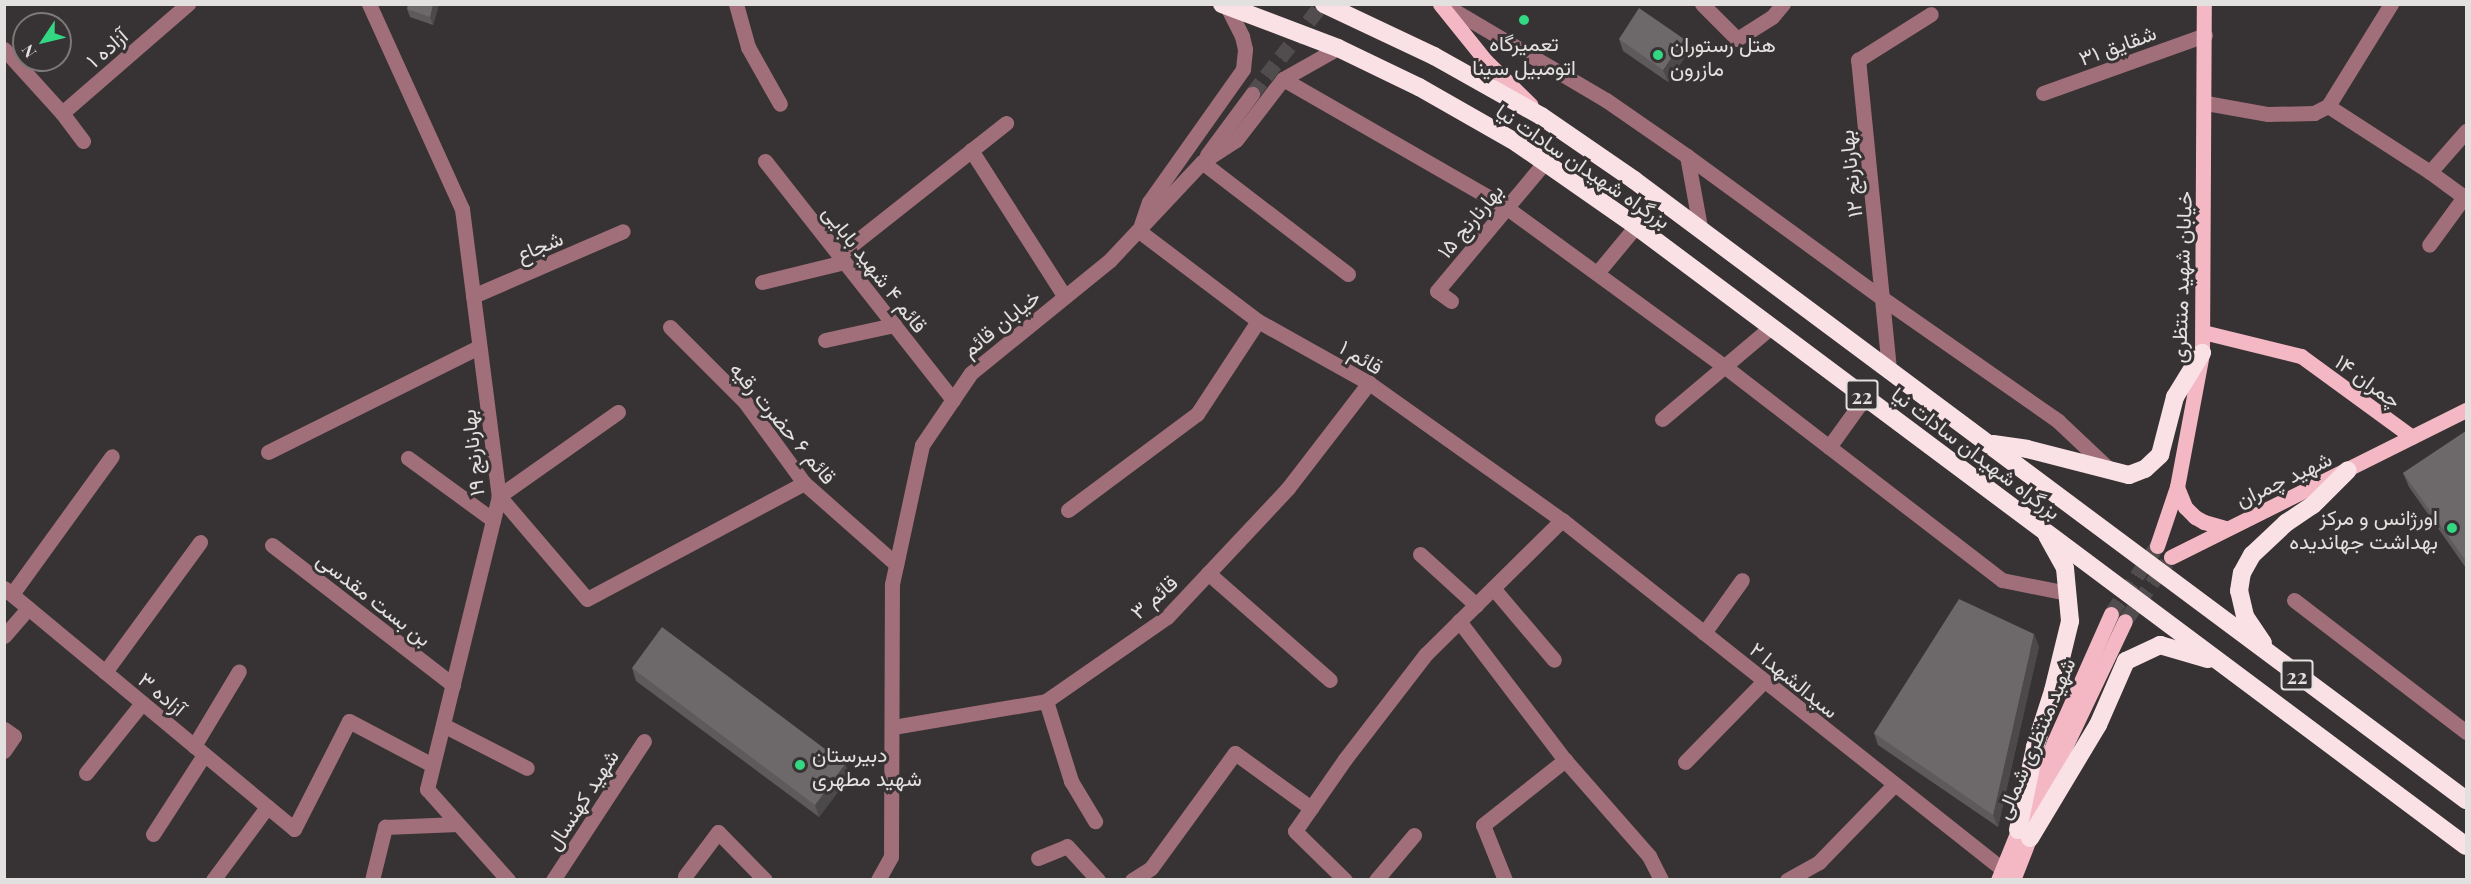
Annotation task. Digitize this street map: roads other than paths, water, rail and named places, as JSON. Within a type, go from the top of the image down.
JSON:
[{"type":"highway","name":"بزرگراه شهیدان سادات نیا","points":[[1324,4],[1434,56],[1541,116],[1700,227],[2274,659],[2466,800]]},
{"type":"highway","name":"بزرگراه شهیدان سادات نیا","points":[[1225,5],[1338,48],[1419,87],[1517,143],[1636,226],[2466,846]]},
{"type":"highway","points":[[1989,443],[2129,475],[2145,469],[2160,455],[2175,398],[2202,352]]},
{"type":"highway","points":[[2274,659],[2245,616],[2239,591],[2242,573],[2252,555],[2286,523],[2313,505],[2348,470]]},
{"type":"highway","points":[[2024,834],[2035,747],[2053,691],[2070,621],[2065,568],[2043,530]]},
{"type":"highway","points":[[2024,834],[2098,725],[2126,661],[2160,645],[2221,663]]},
{"type":"main road","points":[[1442,4],[1485,60],[1541,116]]},
{"type":"main road","name":"خیابان شهید منتظری","points":[[2157,546],[2177,487],[2202,352],[2206,103],[2204,4]]},
{"type":"main road","name":"چمران ۱۴","points":[[2202,332],[2301,356],[2412,437]]},
{"type":"main road","name":"شهید چمران","points":[[2171,557],[2225,528],[2348,470],[2466,410]]},
{"type":"main road","points":[[2177,487],[2185,507],[2194,517],[2225,528]]},
{"type":"main road","name":"شهید منتظری شمالی","points":[[2004,876],[2118,617]]},
{"type":"street","name":"آزاده ۱","points":[[62,113],[188,4]]},
{"type":"street","name":"بهارنارنج ۱۹","points":[[369,4],[462,209],[499,496],[427,789],[508,879]]},
{"type":"street","points":[[736,4],[748,47],[780,104]]},
{"type":"street","points":[[1442,4],[1606,100],[1687,156],[1882,298],[2058,421],[2109,469]]},
{"type":"street","points":[[1702,4],[1737,39],[1772,17],[1783,4]]},
{"type":"street","points":[[2206,103],[2268,114],[2314,113],[2328,106],[2391,4]]},
{"type":"street","points":[[1139,231],[1149,202],[1244,69],[1245,49],[1242,36],[1225,5]]},
{"type":"street","name":"بهارنارنج ۱۲","points":[[1889,369],[1858,60],[1931,14]]},
{"type":"street","name":"شقایق ۳۱","points":[[2043,93],[2205,35]]},
{"type":"street","name":"خیابان قائم","points":[[878,879],[891,857],[892,584],[922,445],[971,373],[1110,260],[1202,162],[1236,140],[1283,79],[1338,48]]},
{"type":"street","points":[[4,49],[62,113],[83,141]]},
{"type":"street","points":[[1283,79],[1507,208],[1724,366],[2002,580],[2067,593]]},
{"type":"street","points":[[1252,94],[1202,162],[1348,274]]},
{"type":"street","points":[[2328,106],[2430,172],[2464,197],[2429,244]]},
{"type":"street","points":[[762,282],[842,258],[1006,123]]},
{"type":"street","points":[[2430,172],[2466,131]]},
{"type":"street","points":[[971,150],[1065,297]]},
{"type":"street","points":[[1687,156],[1700,227]]},
{"type":"street","name":"قائم ۴ شهید بابایی","points":[[765,161],[953,400]]},
{"type":"street","name":"بهارنارنج ۱۵","points":[[1451,301],[1437,291],[1545,162]]},
{"type":"street","points":[[1597,273],[1636,226]]},
{"type":"street","name":"شجاع","points":[[473,297],[623,231]]},
{"type":"street","name":"قائم ۱","points":[[1139,231],[1258,321],[1369,383],[1562,520]]},
{"type":"street","points":[[1068,510],[1197,414],[1258,321]]},
{"type":"street","points":[[825,340],[894,325]]},
{"type":"street","name":"قائم ۶ حضرت رقیه","points":[[670,327],[745,402],[804,483],[896,564]]},
{"type":"street","points":[[1662,419],[1771,327]]},
{"type":"street","points":[[268,452],[479,347]]},
{"type":"street","name":"قائم ۳","points":[[893,727],[1046,701],[1167,617],[1288,488],[1369,383]]},
{"type":"street","points":[[1829,447],[1865,397]]},
{"type":"street","points":[[618,412],[499,496],[587,599],[804,483]]},
{"type":"street","points":[[8,591],[112,456]]},
{"type":"street","points":[[408,458],[493,520]]},
{"type":"street","points":[[1341,878],[1295,831],[1426,654],[1562,520]]},
{"type":"street","name":"سیدالشهدا ۲","points":[[1562,520],[1894,785],[2004,876]]},
{"type":"street","points":[[105,672],[200,542]]},
{"type":"street","name":"بن بست مقدسی","points":[[272,545],[453,684]]},
{"type":"street","points":[[1420,555],[1476,605]]},
{"type":"street","points":[[1208,573],[1330,680]]},
{"type":"street","points":[[1704,633],[1742,580]]},
{"type":"street","points":[[1493,588],[1554,660]]},
{"type":"street","name":"آزاده ۳","points":[[8,591],[294,829],[349,721],[432,765]]},
{"type":"street","points":[[2294,600],[2466,732]]},
{"type":"street","points":[[4,636],[28,608]]},
{"type":"street","points":[[1459,621],[1565,760],[1649,856],[1662,879]]},
{"type":"street","points":[[153,834],[239,671]]},
{"type":"street","points":[[1685,762],[1764,681]]},
{"type":"street","points":[[1046,701],[1071,781],[1095,821]]},
{"type":"street","points":[[86,773],[142,703]]},
{"type":"street","points":[[443,725],[527,768]]},
{"type":"street","points":[[4,729],[14,736],[4,751]]},
{"type":"street","name":"شهید کهنسال","points":[[552,879],[644,741]]},
{"type":"street","points":[[1132,879],[1151,868],[1235,753],[1311,808]]},
{"type":"street","points":[[1505,879],[1483,825],[1565,760]]},
{"type":"street","points":[[1786,879],[1819,862],[1894,785]]},
{"type":"street","points":[[213,879],[267,807]]},
{"type":"street","points":[[372,879],[385,827],[458,824]]},
{"type":"street","points":[[685,876],[718,832],[765,879]]},
{"type":"street","points":[[1376,879],[1414,835]]},
{"type":"street","points":[[1038,858],[1067,846],[1098,879]]},
{"type":"tunnel","points":[[1252,94],[1322,4]]},
{"type":"tunnel","points":[[2111,614],[2157,546]]},
{"type":"tunnel","points":[[2125,621],[2167,562]]},
{"type":"place","name":"تعمیرگاه اتومبیل سینا","points":[[1524,20]]},
{"type":"place","name":"هتل رستوران مازرون","points":[[1658,55]]},
{"type":"place","name":"اورژانس و مرکز بهداشت جهاندیده","points":[[2452,528]]},
{"type":"place","name":"دبیرستان شهید مطهری","points":[[800,765]]}]
